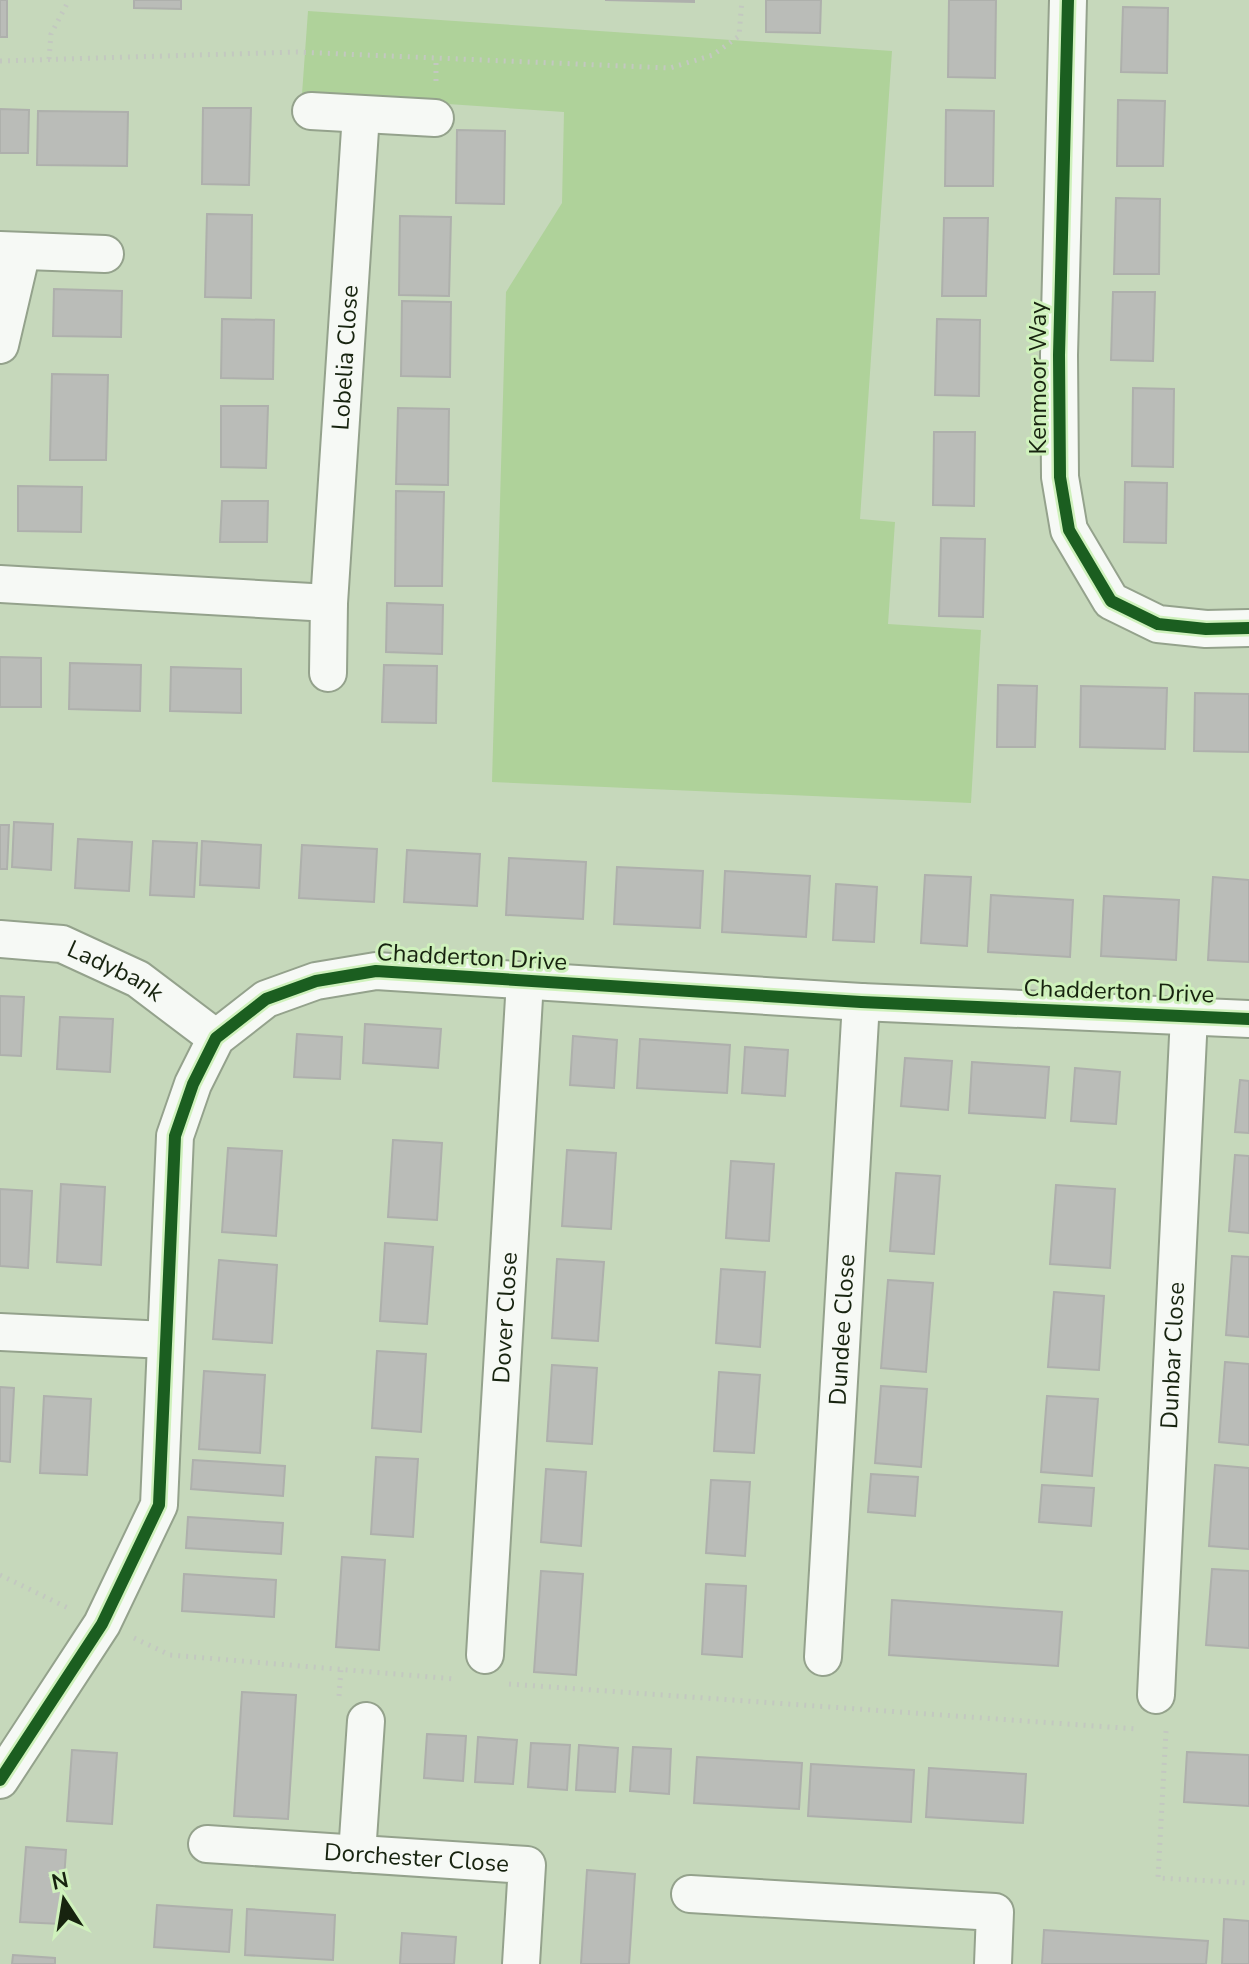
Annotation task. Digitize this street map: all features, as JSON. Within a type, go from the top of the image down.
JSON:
[{"type":"street","name":"Kenmoor Way","points":[[1068,0],[1059,355],[1060,477],[1069,530],[1111,601],[1158,624],[1206,629],[1249,628]]},
{"type":"street","points":[[311,111],[435,118]]},
{"type":"street","name":"Lobelia Close","points":[[328,673],[329,603],[361,114]]},
{"type":"street","points":[[0,345],[11,251],[105,254]]},
{"type":"street","points":[[0,584],[329,603]]},
{"type":"street","name":"Ladybank","points":[[0,939],[62,944],[87,955],[138,979],[216,1038]]},
{"type":"street","name":"Chadderton Drive","points":[[0,1780],[102,1624],[159,1505],[175,1136],[193,1084],[216,1038],[266,999],[316,981],[376,971],[861,1002],[1249,1019]]},
{"type":"street","name":"Dover Close","points":[[484,1673],[525,981]]},
{"type":"street","name":"Dundee Close","points":[[823,1657],[861,1002]]},
{"type":"street","name":"Dunbar Close","points":[[1156,1695],[1189,1016]]},
{"type":"street","points":[[0,1332],[166,1340]]},
{"type":"street","points":[[357,1854],[366,1721]]},
{"type":"street","name":"Dorchester Close","points":[[207,1844],[527,1865],[521,1964]]},
{"type":"street","points":[[690,1894],[995,1912],[993,1964]]},
{"type":"path","points":[[49,59],[51,34],[69,0]]},
{"type":"path","points":[[0,61],[296,52],[670,68],[713,55],[739,36],[742,0]]},
{"type":"path","points":[[0,1575],[170,1655],[484,1673],[1166,1731]]},
{"type":"path","points":[[1156,1695],[1168,1708],[1158,1878],[1249,1883]]},
{"type":"green space","points":[[308,11],[892,51],[860,519],[895,522],[888,624],[981,630],[971,803],[492,782],[506,292],[562,203],[564,112],[302,94]]},
{"type":"building","points":[[0,0],[7,0],[7,37],[0,37]]},
{"type":"building","points":[[134,0],[181,0],[181,9],[134,8]]},
{"type":"building","points":[[605,0],[694,0],[694,2]]},
{"type":"building","points":[[766,0],[821,0],[820,33],[766,32]]},
{"type":"building","points":[[949,0],[996,0],[995,78],[948,77]]},
{"type":"building","points":[[1123,7],[1168,8],[1167,73],[1121,72]]},
{"type":"building","points":[[1118,100],[1165,101],[1163,166],[1117,166]]},
{"type":"building","points":[[203,108],[251,108],[249,185],[202,184]]},
{"type":"building","points":[[0,109],[29,110],[28,153],[0,153]]},
{"type":"building","points":[[946,110],[994,111],[993,186],[945,186]]},
{"type":"building","points":[[38,111],[128,112],[127,166],[37,165]]},
{"type":"building","points":[[457,130],[505,131],[504,204],[456,203]]},
{"type":"building","points":[[1116,198],[1160,199],[1159,274],[1114,274]]},
{"type":"building","points":[[207,214],[252,215],[251,298],[205,297]]},
{"type":"building","points":[[400,216],[451,217],[449,296],[399,295]]},
{"type":"building","points":[[944,218],[988,218],[986,296],[942,296]]},
{"type":"building","points":[[54,289],[122,291],[121,337],[53,336]]},
{"type":"building","points":[[1113,292],[1155,292],[1153,361],[1111,360]]},
{"type":"building","points":[[402,301],[451,302],[450,377],[401,376]]},
{"type":"building","points":[[222,319],[274,320],[273,379],[221,378]]},
{"type":"building","points":[[937,319],[980,320],[979,396],[935,395]]},
{"type":"building","points":[[52,374],[108,375],[106,460],[50,460]]},
{"type":"building","points":[[1133,388],[1174,389],[1173,467],[1132,466]]},
{"type":"building","points":[[221,406],[268,406],[266,468],[221,467]]},
{"type":"building","points":[[398,408],[449,409],[448,485],[396,484]]},
{"type":"building","points":[[934,432],[975,432],[974,506],[933,505]]},
{"type":"building","points":[[1125,482],[1167,483],[1166,543],[1124,542]]},
{"type":"building","points":[[18,486],[82,487],[81,532],[18,531]]},
{"type":"building","points":[[396,491],[444,492],[442,586],[395,586]]},
{"type":"building","points":[[222,501],[268,501],[267,542],[220,542]]},
{"type":"building","points":[[941,538],[985,539],[983,617],[939,616]]},
{"type":"building","points":[[387,603],[443,605],[442,654],[386,652]]},
{"type":"building","points":[[0,657],[41,658],[41,707],[0,707]]},
{"type":"building","points":[[70,663],[141,665],[140,711],[69,709]]},
{"type":"building","points":[[384,665],[437,666],[436,723],[382,722]]},
{"type":"building","points":[[171,667],[241,669],[241,713],[170,711]]},
{"type":"building","points":[[998,685],[1037,686],[1035,747],[997,747]]},
{"type":"building","points":[[1081,686],[1167,688],[1165,749],[1080,747]]},
{"type":"building","points":[[1195,693],[1249,694],[1249,752],[1194,751]]},
{"type":"building","points":[[14,822],[53,824],[51,870],[12,867]]},
{"type":"building","points":[[0,825],[9,825],[7,869],[0,869]]},
{"type":"building","points":[[78,839],[132,842],[129,891],[75,888]]},
{"type":"building","points":[[153,841],[197,843],[194,897],[150,895]]},
{"type":"building","points":[[202,841],[261,845],[259,888],[200,885]]},
{"type":"building","points":[[302,845],[377,849],[374,902],[299,898]]},
{"type":"building","points":[[407,850],[480,854],[477,906],[404,902]]},
{"type":"building","points":[[509,858],[586,862],[583,919],[506,915]]},
{"type":"building","points":[[617,867],[703,871],[700,928],[614,924]]},
{"type":"building","points":[[725,871],[810,876],[806,937],[722,932]]},
{"type":"building","points":[[925,875],[971,877],[967,946],[921,943]]},
{"type":"building","points":[[1213,877],[1249,880],[1249,962],[1208,960]]},
{"type":"building","points":[[836,884],[877,887],[874,942],[833,940]]},
{"type":"building","points":[[991,895],[1073,900],[1070,957],[988,952]]},
{"type":"building","points":[[1104,896],[1179,900],[1176,960],[1101,956]]},
{"type":"building","points":[[0,996],[24,997],[21,1056],[0,1055]]},
{"type":"building","points":[[60,1017],[113,1019],[110,1072],[57,1069]]},
{"type":"building","points":[[365,1024],[441,1029],[438,1068],[363,1063]]},
{"type":"building","points":[[297,1034],[342,1037],[340,1079],[294,1077]]},
{"type":"building","points":[[573,1036],[617,1040],[614,1088],[570,1085]]},
{"type":"building","points":[[640,1039],[730,1045],[727,1093],[637,1088]]},
{"type":"building","points":[[745,1047],[788,1050],[785,1096],[742,1093]]},
{"type":"building","points":[[905,1058],[952,1061],[948,1110],[901,1106]]},
{"type":"building","points":[[972,1062],[1049,1067],[1045,1118],[969,1113]]},
{"type":"building","points":[[1075,1068],[1120,1072],[1116,1124],[1071,1121]]},
{"type":"building","points":[[1240,1080],[1249,1081],[1249,1133],[1235,1132]]},
{"type":"building","points":[[393,1140],[442,1143],[437,1220],[388,1217]]},
{"type":"building","points":[[228,1148],[282,1151],[276,1236],[222,1232]]},
{"type":"building","points":[[567,1150],[616,1153],[611,1229],[562,1226]]},
{"type":"building","points":[[1235,1155],[1249,1156],[1249,1233],[1229,1231]]},
{"type":"building","points":[[731,1161],[774,1164],[769,1241],[726,1238]]},
{"type":"building","points":[[896,1173],[940,1176],[934,1254],[890,1251]]},
{"type":"building","points":[[61,1184],[105,1187],[101,1265],[57,1262]]},
{"type":"building","points":[[1056,1185],[1115,1189],[1110,1268],[1050,1264]]},
{"type":"building","points":[[0,1189],[32,1191],[28,1268],[0,1266]]},
{"type":"building","points":[[385,1243],[433,1247],[427,1324],[380,1321]]},
{"type":"building","points":[[1232,1256],[1249,1257],[1249,1337],[1226,1335]]},
{"type":"building","points":[[557,1259],[604,1262],[598,1341],[552,1338]]},
{"type":"building","points":[[219,1260],[277,1265],[272,1343],[213,1339]]},
{"type":"building","points":[[721,1269],[765,1272],[760,1347],[716,1343]]},
{"type":"building","points":[[888,1280],[933,1283],[926,1372],[881,1368]]},
{"type":"building","points":[[1054,1292],[1104,1296],[1099,1370],[1048,1367]]},
{"type":"building","points":[[377,1351],[426,1354],[421,1432],[372,1428]]},
{"type":"building","points":[[1225,1362],[1249,1364],[1249,1445],[1219,1442]]},
{"type":"building","points":[[552,1365],[597,1368],[592,1444],[547,1441]]},
{"type":"building","points":[[204,1371],[265,1375],[260,1453],[199,1449]]},
{"type":"building","points":[[719,1372],[760,1375],[754,1453],[714,1451]]},
{"type":"building","points":[[881,1386],[927,1389],[921,1467],[875,1463]]},
{"type":"building","points":[[0,1387],[14,1388],[10,1462],[0,1461]]},
{"type":"building","points":[[44,1396],[91,1399],[87,1475],[40,1473]]},
{"type":"building","points":[[1047,1396],[1098,1399],[1092,1476],[1041,1472]]},
{"type":"building","points":[[376,1457],[418,1459],[413,1537],[371,1534]]},
{"type":"building","points":[[193,1460],[285,1466],[283,1496],[191,1489]]},
{"type":"building","points":[[1215,1465],[1249,1468],[1249,1549],[1209,1546]]},
{"type":"building","points":[[546,1469],[586,1472],[581,1546],[541,1542]]},
{"type":"building","points":[[871,1474],[918,1477],[915,1516],[868,1512]]},
{"type":"building","points":[[711,1480],[750,1482],[745,1556],[706,1553]]},
{"type":"building","points":[[1042,1485],[1094,1488],[1091,1526],[1039,1522]]},
{"type":"building","points":[[188,1517],[283,1523],[281,1554],[186,1548]]},
{"type":"building","points":[[342,1557],[385,1560],[379,1650],[336,1647]]},
{"type":"building","points":[[1212,1569],[1249,1571],[1249,1648],[1206,1645]]},
{"type":"building","points":[[541,1571],[583,1574],[576,1675],[534,1672]]},
{"type":"building","points":[[184,1574],[276,1580],[274,1617],[182,1611]]},
{"type":"building","points":[[706,1584],[746,1586],[742,1657],[702,1654]]},
{"type":"building","points":[[892,1600],[1062,1612],[1058,1666],[889,1655]]},
{"type":"building","points":[[242,1692],[296,1695],[288,1819],[234,1816]]},
{"type":"building","points":[[427,1734],[466,1736],[463,1781],[424,1778]]},
{"type":"building","points":[[478,1737],[517,1740],[513,1784],[475,1782]]},
{"type":"building","points":[[531,1743],[570,1745],[567,1790],[528,1787]]},
{"type":"building","points":[[579,1745],[618,1748],[615,1792],[576,1790]]},
{"type":"building","points":[[633,1747],[671,1749],[669,1794],[630,1791]]},
{"type":"building","points":[[72,1750],[117,1753],[112,1824],[67,1821]]},
{"type":"building","points":[[1187,1752],[1249,1755],[1249,1806],[1184,1802]]},
{"type":"building","points":[[697,1757],[802,1763],[799,1809],[694,1803]]},
{"type":"building","points":[[811,1764],[914,1770],[911,1822],[808,1816]]},
{"type":"building","points":[[929,1768],[1026,1774],[1023,1823],[926,1817]]},
{"type":"building","points":[[26,1847],[66,1850],[61,1924],[20,1922]]},
{"type":"building","points":[[587,1870],[635,1874],[629,1964],[581,1964]]},
{"type":"building","points":[[157,1905],[232,1910],[229,1952],[154,1947]]},
{"type":"building","points":[[247,1909],[335,1915],[333,1960],[245,1955]]},
{"type":"building","points":[[1224,1919],[1249,1921],[1249,1964],[1222,1964]]},
{"type":"building","points":[[1044,1930],[1208,1941],[1206,1964],[1042,1964]]},
{"type":"building","points":[[402,1933],[456,1937],[454,1964],[400,1964]]},
{"type":"building","points":[[13,1955],[55,1958],[55,1964],[12,1964]]},
{"type":"cycle path","points":[[1068,0],[1059,355],[1060,477],[1069,530],[1111,601],[1158,624],[1206,629],[1249,628]]},
{"type":"cycle path","points":[[0,1780],[102,1624],[159,1505],[175,1136],[193,1084],[216,1038],[266,999],[316,981],[376,971],[861,1002],[1249,1019]]}]
